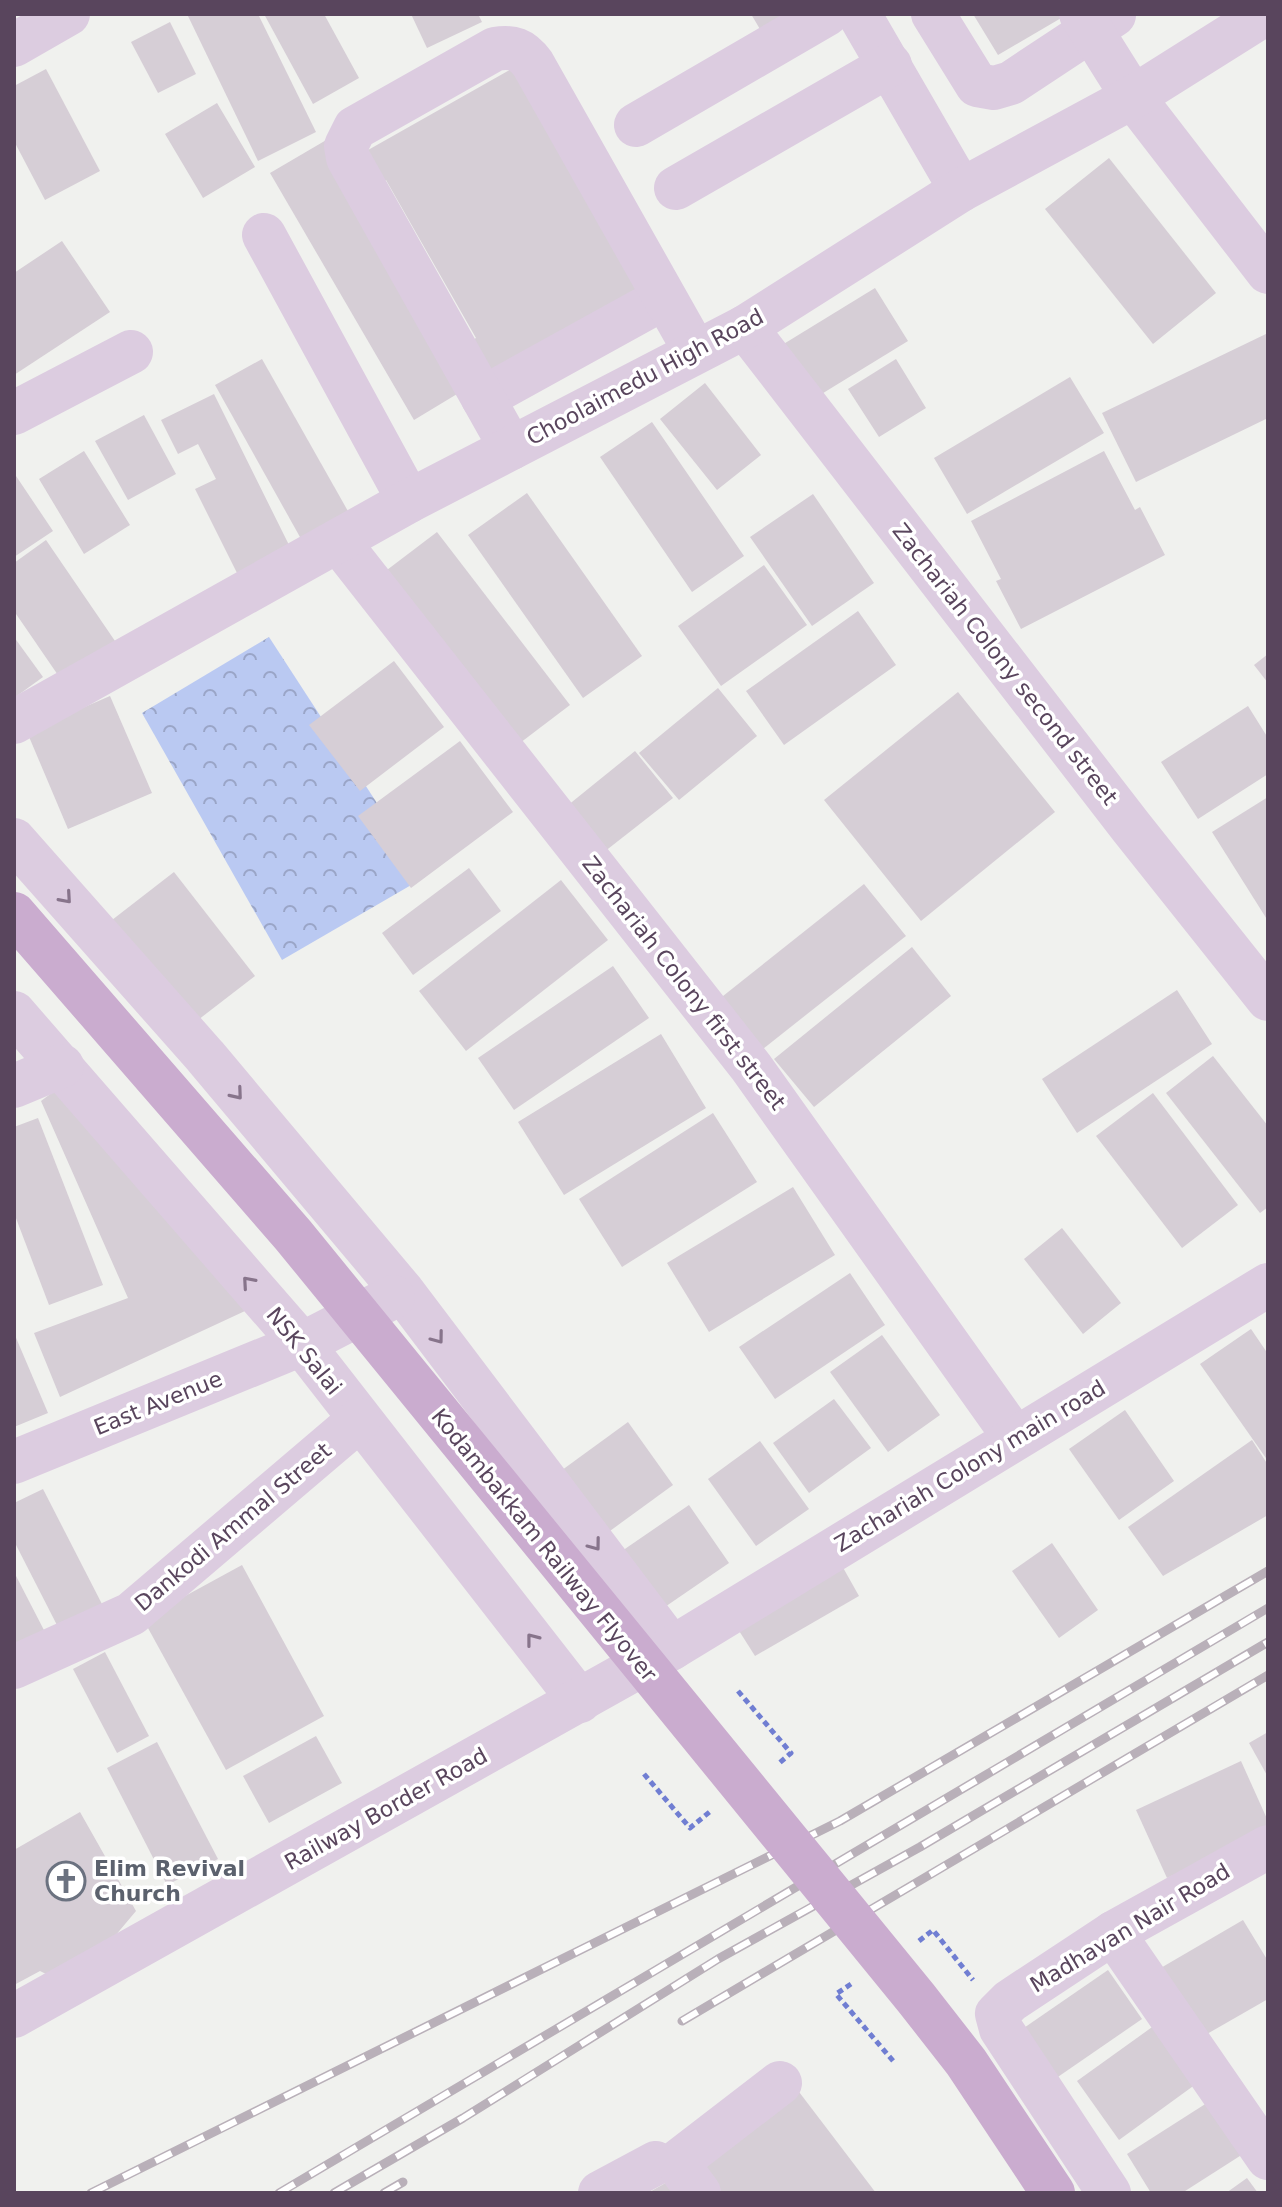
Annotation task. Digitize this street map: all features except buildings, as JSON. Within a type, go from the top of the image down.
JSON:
[{"type":"main road","name":"Kodambakkam Railway Flyover","points":[[14,914],[293,1235],[936,2023],[966,2062],[1053,2193]]},
{"type":"street","points":[[14,45],[68,14]]},
{"type":"street","points":[[636,125],[827,14]]},
{"type":"street","points":[[859,14],[961,190]]},
{"type":"street","points":[[933,14],[977,85],[994,88],[1011,83],[1097,20],[1133,97],[1268,272]]},
{"type":"street","name":"Choolaimedu High Road","points":[[14,722],[409,501],[745,327],[961,190],[1133,97],[1265,14]]},
{"type":"street","points":[[511,448],[348,158],[346,146],[355,128],[495,49],[516,48],[526,54],[533,64],[695,351]]},
{"type":"street","points":[[676,188],[890,65]]},
{"type":"street","points":[[264,235],[409,501]]},
{"type":"street","points":[[483,398],[664,298]]},
{"type":"street","name":"Zachariah Colony second street","points":[[745,327],[1131,827],[1268,999]]},
{"type":"street","points":[[14,413],[131,352]]},
{"type":"street","name":"Zachariah Colony first street","points":[[338,541],[751,1067],[1015,1438]]},
{"type":"street","points":[[14,840],[205,1056],[403,1292],[672,1648]]},
{"type":"street","name":"NSK Salai","points":[[14,1013],[302,1344],[580,1701]]},
{"type":"street","points":[[14,1086],[62,1066]]},
{"type":"street","name":"Zachariah Colony main road","points":[[672,1648],[1268,1285]]},
{"type":"street","name":"East Avenue","points":[[14,1462],[302,1344],[403,1292]]},
{"type":"street","name":"Dankodi Ammal Street","points":[[14,1667],[131,1614],[359,1420]]},
{"type":"street","name":"Railway Border Road","points":[[14,2016],[672,1648]]},
{"type":"street","name":"Madhavan Nair Road","points":[[986,1998],[1010,2001],[1113,1933],[1268,1847]]},
{"type":"street","points":[[1113,1933],[1268,2158]]},
{"type":"street","points":[[986,1998],[1001,2029],[1109,2193]]},
{"type":"street","points":[[699,2193],[682,2170],[680,2160],[780,2083]]},
{"type":"street","points":[[600,2193],[656,2163]]},
{"type":"path","points":[[738,1691],[791,1753],[773,1768]]},
{"type":"path","points":[[644,1774],[690,1828],[711,1810]]},
{"type":"path","points":[[917,1943],[933,1930],[986,1998]]},
{"type":"path","points":[[852,1983],[836,1994],[894,2062]]},
{"type":"green space","points":[[269,637],[425,877],[282,960],[142,713]]},
{"type":"railway","points":[[91,2193],[840,1821],[1268,1571]]},
{"type":"railway","points":[[279,2193],[1268,1608]]},
{"type":"railway","points":[[334,2193],[463,2118],[718,1959],[920,1847],[1268,1642]]},
{"type":"railway","points":[[682,2021],[1268,1675]]},
{"type":"railway","points":[[384,2193],[403,2182]]},
{"type":"place","name":"Elim Revival Church","points":[[66,1881]]}]
